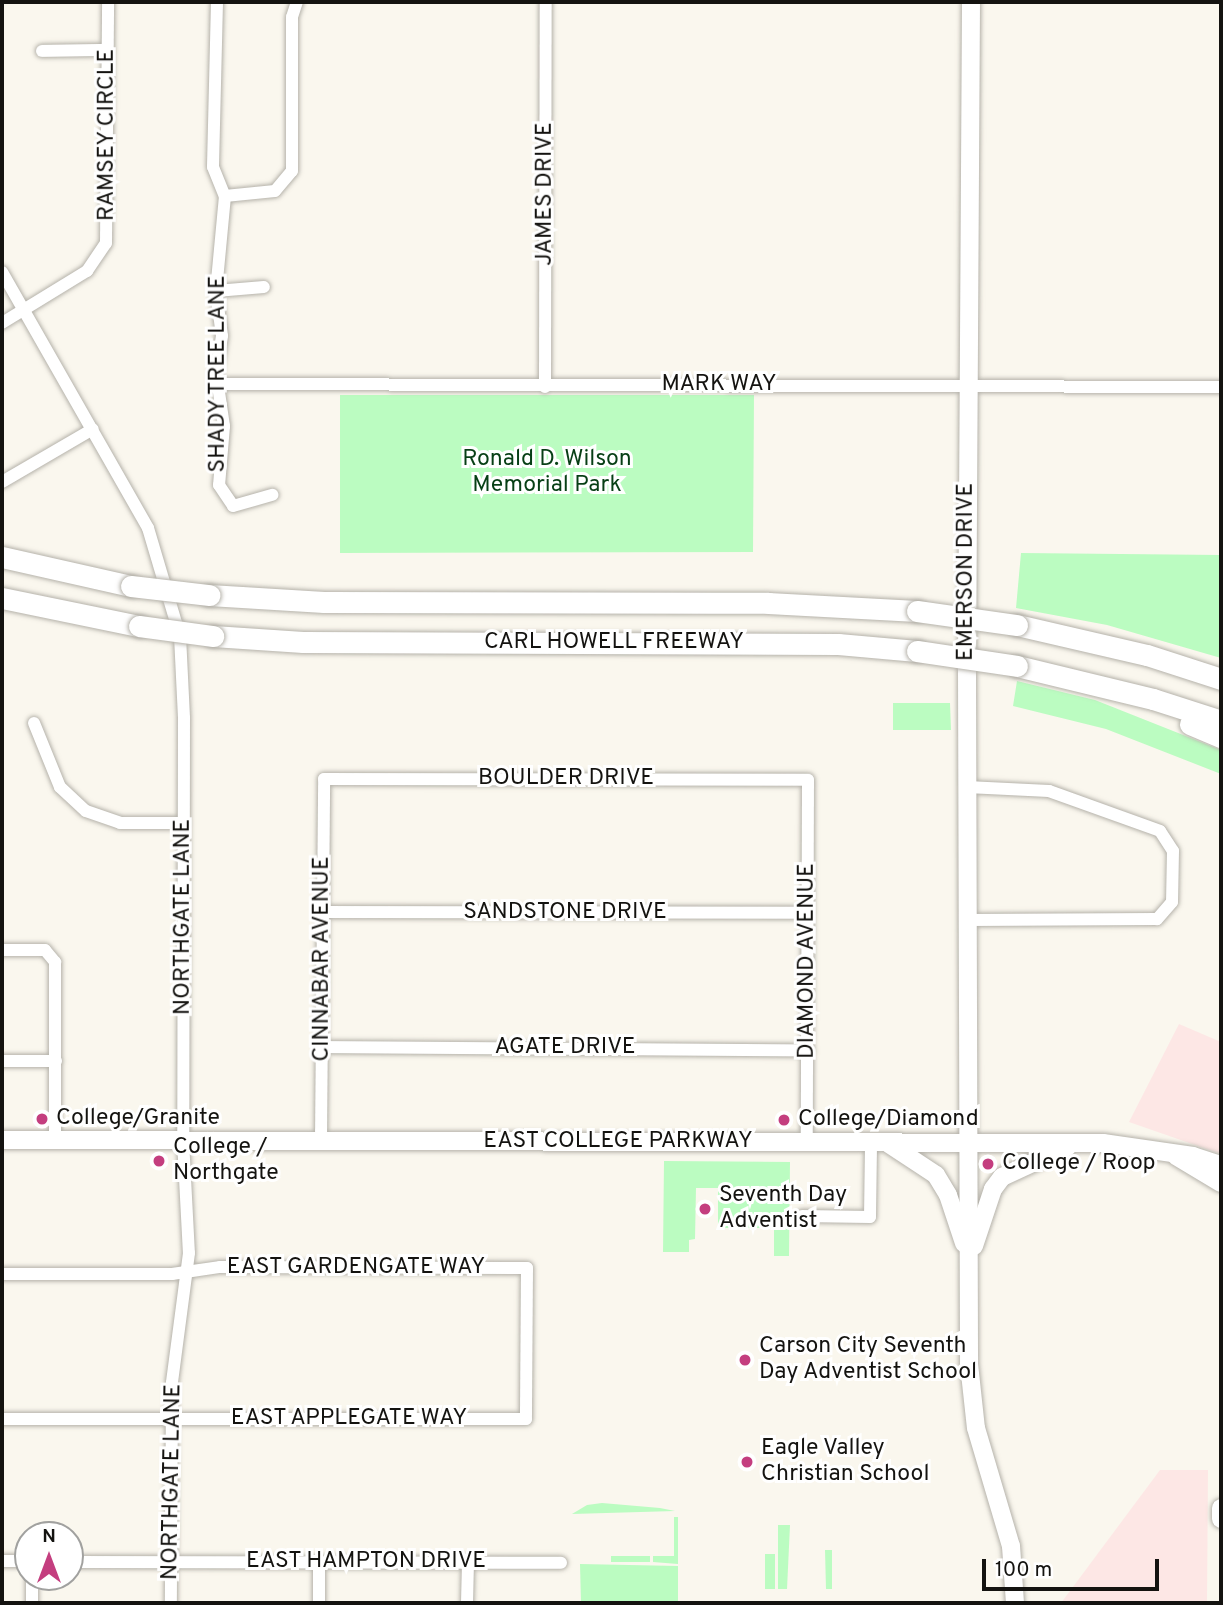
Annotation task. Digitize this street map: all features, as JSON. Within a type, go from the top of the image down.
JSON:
[{"type":"highway","name":"CARL HOWELL FREEWAY","points":[[2,557],[131,586],[209,595],[324,602],[836,605],[917,611],[1017,625],[1147,655],[1221,677]]},
{"type":"highway","name":"CARL HOWELL FREEWAY","points":[[2,597],[139,626],[213,636],[317,642],[838,644],[917,651],[1057,674],[1221,721]]},
{"type":"highway","points":[[1057,674],[1221,737]]},
{"type":"main road","name":"EMERSON DRIVE","points":[[971,2],[967,787],[972,1400],[1011,1546],[1015,1603]]},
{"type":"main road","name":"EAST COLLEGE PARKWAY","points":[[2,1140],[1077,1143],[1124,1144],[1221,1165]]},
{"type":"main road","points":[[879,1143],[936,1175],[948,1195],[969,1259]]},
{"type":"main road","points":[[969,1259],[993,1189],[1002,1177],[1077,1143]]},
{"type":"main road","name":"EAST COLLEGE PARKWAY","points":[[1176,1156],[1221,1183]]},
{"type":"main road","points":[[1221,1508],[1221,1519]]},
{"type":"street","name":"RAMSEY CIRCLE","points":[[2,323],[87,271],[106,243],[108,2]]},
{"type":"street","name":"SHADY TREE LANE","points":[[217,2],[213,167],[225,196],[216,291],[222,336],[216,384],[224,426],[218,464],[220,490],[233,506],[272,495]]},
{"type":"street","points":[[225,196],[275,191],[292,171],[292,17],[297,2]]},
{"type":"street","name":"JAMES DRIVE","points":[[545,387],[546,2]]},
{"type":"street","points":[[42,51],[108,50]]},
{"type":"street","name":"NORTHGATE LANE","points":[[2,272],[148,528],[172,597],[183,690],[183,1140],[186,1271],[173,1420],[171,1603]]},
{"type":"street","points":[[216,291],[264,287]]},
{"type":"street","name":"MARK WAY","points":[[216,384],[1221,387]]},
{"type":"street","points":[[2,482],[93,429]]},
{"type":"street","points":[[34,723],[61,787],[86,811],[120,823],[184,823]]},
{"type":"street","name":"BOULDER DRIVE","points":[[324,779],[808,780]]},
{"type":"street","name":"CINNABAR AVENUE","points":[[321,1140],[324,779]]},
{"type":"street","name":"DIAMOND AVENUE","points":[[807,1142],[808,780]]},
{"type":"street","points":[[967,787],[1042,790],[1160,831],[1172,846],[1173,874],[1170,907],[1152,920],[968,920]]},
{"type":"street","name":"SANDSTONE DRIVE","points":[[323,912],[807,913]]},
{"type":"street","points":[[2,950],[45,950],[55,962],[55,1140]]},
{"type":"street","name":"AGATE DRIVE","points":[[322,1047],[807,1049]]},
{"type":"street","points":[[2,1061],[56,1061]]},
{"type":"street","points":[[802,1216],[870,1217],[879,1143]]},
{"type":"street","name":"EAST GARDENGATE WAY","points":[[2,1274],[186,1271],[220,1267],[527,1268],[526,1419]]},
{"type":"street","name":"EAST APPLEGATE WAY","points":[[2,1419],[526,1419]]},
{"type":"street","name":"EAST HAMPTON DRIVE","points":[[84,1562],[561,1563]]},
{"type":"street","points":[[318,1562],[318,1603]]},
{"type":"street","points":[[467,1603],[468,1562]]},
{"type":"shaded area","points":[[1179,1024],[1221,1042],[1221,1154],[1129,1122]]},
{"type":"shaded area","points":[[1160,1470],[1208,1470],[1207,1603],[1061,1603]]},
{"type":"green space","name":"Ronald D. Wilson Memorial Park","points":[[340,395],[754,395],[753,552],[340,553]]},
{"type":"green space","points":[[1021,553],[1221,555],[1221,658],[1107,625],[1016,608]]},
{"type":"green space","points":[[1017,681],[1095,700],[1221,750],[1221,774],[1106,729],[1013,706]]},
{"type":"green space","points":[[893,703],[950,703],[951,730],[893,730]]},
{"type":"green space","points":[[664,1161],[790,1162],[789,1256],[774,1256],[774,1228],[718,1228],[718,1188],[696,1188],[695,1239],[689,1240],[689,1252],[663,1252]]},
{"type":"green space","points":[[602,1503],[675,1511],[572,1514],[587,1505]]},
{"type":"green space","points":[[674,1517],[678,1517],[678,1564],[653,1562],[653,1556],[674,1556]]},
{"type":"green space","points":[[778,1525],[790,1525],[787,1589],[778,1589]]},
{"type":"green space","points":[[825,1550],[832,1550],[832,1589],[826,1589]]},
{"type":"green space","points":[[765,1554],[775,1554],[775,1589],[765,1589]]},
{"type":"green space","points":[[611,1556],[650,1556],[650,1562],[611,1562]]},
{"type":"green space","points":[[580,1564],[678,1566],[678,1603],[581,1603]]},
{"type":"place","name":"College/Granite","points":[[42,1119]]},
{"type":"place","name":"College/Diamond","points":[[784,1120]]},
{"type":"place","name":"College / Northgate","points":[[159,1161]]},
{"type":"place","name":"College / Roop","points":[[988,1164]]},
{"type":"place","name":"Seventh Day Adventist","points":[[705,1209]]},
{"type":"place","name":"Carson City Seventh Day Adventist School","points":[[745,1360]]},
{"type":"place","name":"Eagle Valley Christian School","points":[[747,1462]]}]
